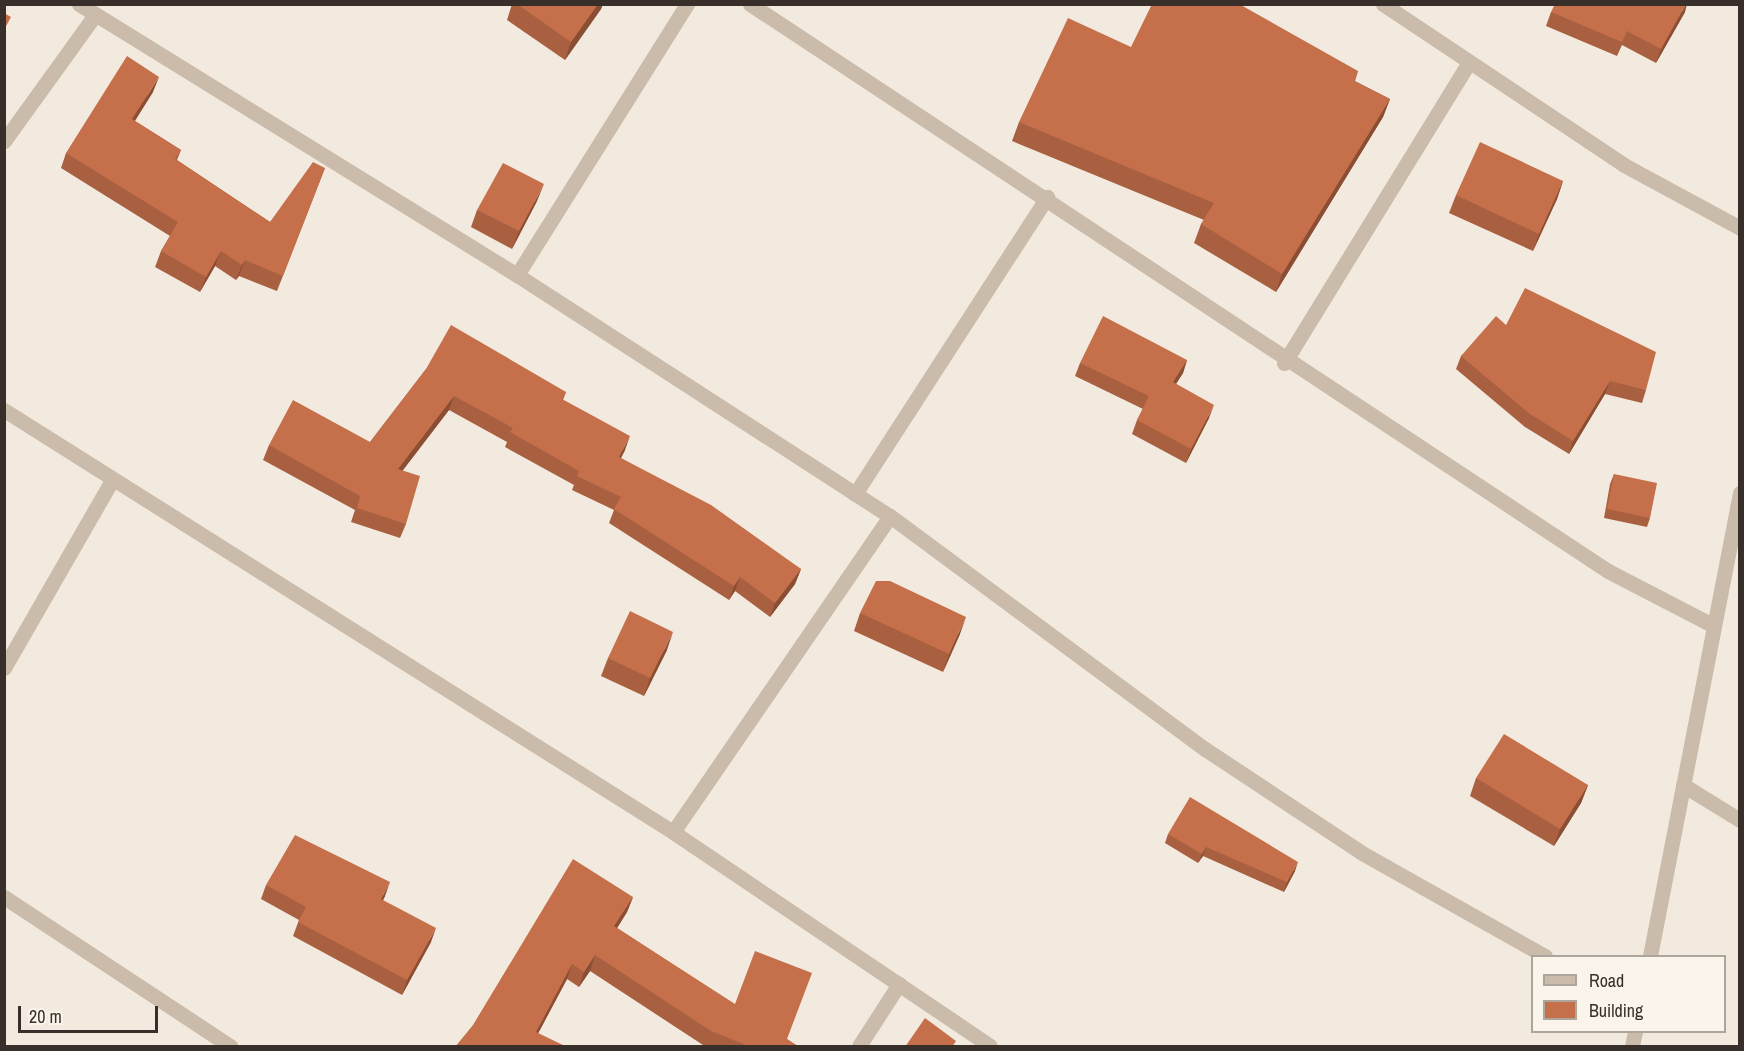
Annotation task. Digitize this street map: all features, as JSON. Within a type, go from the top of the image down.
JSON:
[{"type":"street","points":[[79,4],[517,275],[891,516],[1205,749],[1362,853],[1541,955]]},
{"type":"street","points":[[517,275],[687,4]]},
{"type":"street","points":[[750,4],[1047,196],[1284,363],[1608,571],[1714,626]]},
{"type":"street","points":[[1383,4],[1468,64],[1624,165],[1740,228]]},
{"type":"street","points":[[4,141],[95,15]]},
{"type":"street","points":[[1284,363],[1468,64]]},
{"type":"street","points":[[855,494],[1047,196]]},
{"type":"street","points":[[4,410],[111,482],[673,832],[990,1047]]},
{"type":"street","points":[[4,668],[111,482]]},
{"type":"street","points":[[1650,955],[1740,492]]},
{"type":"street","points":[[673,832],[891,516]]},
{"type":"street","points":[[1683,785],[1740,820]]},
{"type":"street","points":[[4,897],[230,1047]]},
{"type":"street","points":[[859,1047],[899,984]]},
{"type":"building","points":[[517,4],[598,4],[571,42]]},
{"type":"building","points":[[1152,4],[1239,4],[1358,71],[1354,81],[1390,99],[1282,274],[1201,224],[1214,203],[1019,122],[1068,18],[1131,47]]},
{"type":"building","points":[[1555,4],[1686,4],[1661,49],[1627,31],[1622,42],[1551,12]]},
{"type":"building","points":[[4,13],[11,17],[4,30]]},
{"type":"building","points":[[127,56],[159,77],[132,119],[181,150],[175,159],[270,222],[313,162],[325,168],[283,276],[245,260],[242,265],[221,251],[206,277],[161,251],[178,222],[66,153]]},
{"type":"building","points":[[1480,142],[1563,181],[1539,234],[1456,195]]},
{"type":"building","points":[[503,163],[544,184],[519,231],[477,210]]},
{"type":"building","points":[[1525,288],[1656,352],[1646,390],[1610,381],[1573,441],[1530,414],[1461,356],[1496,316],[1506,325]]},
{"type":"building","points":[[1103,316],[1187,360],[1173,382],[1214,405],[1191,449],[1137,420],[1149,396],[1080,363]]},
{"type":"building","points":[[451,325],[566,392],[562,399],[630,436],[619,457],[711,505],[801,569],[775,603],[740,577],[734,586],[614,509],[621,497],[577,476],[579,471],[510,432],[513,428],[454,396],[398,469],[420,476],[406,524],[357,508],[360,496],[269,445],[293,400],[370,442],[426,369]]},
{"type":"building","points":[[1614,474],[1657,483],[1650,518],[1607,509]]},
{"type":"building","points":[[876,581],[890,581],[966,617],[949,654],[860,613]]},
{"type":"building","points":[[630,611],[673,632],[650,678],[608,658]]},
{"type":"building","points":[[1504,734],[1588,785],[1560,829],[1476,778]]},
{"type":"building","points":[[1190,797],[1298,862],[1287,882],[1206,847],[1202,854],[1168,834]]},
{"type":"building","points":[[295,835],[390,882],[381,899],[436,928],[407,980],[298,922],[306,907],[266,885]]},
{"type":"building","points":[[573,859],[633,897],[614,926],[735,1004],[755,951],[812,973],[787,1039],[799,1047],[751,1047],[711,1031],[595,955],[584,972],[572,964],[536,1032],[567,1047],[455,1047],[473,1025]]},
{"type":"building","points":[[925,1018],[956,1041],[952,1047],[905,1047]]}]
